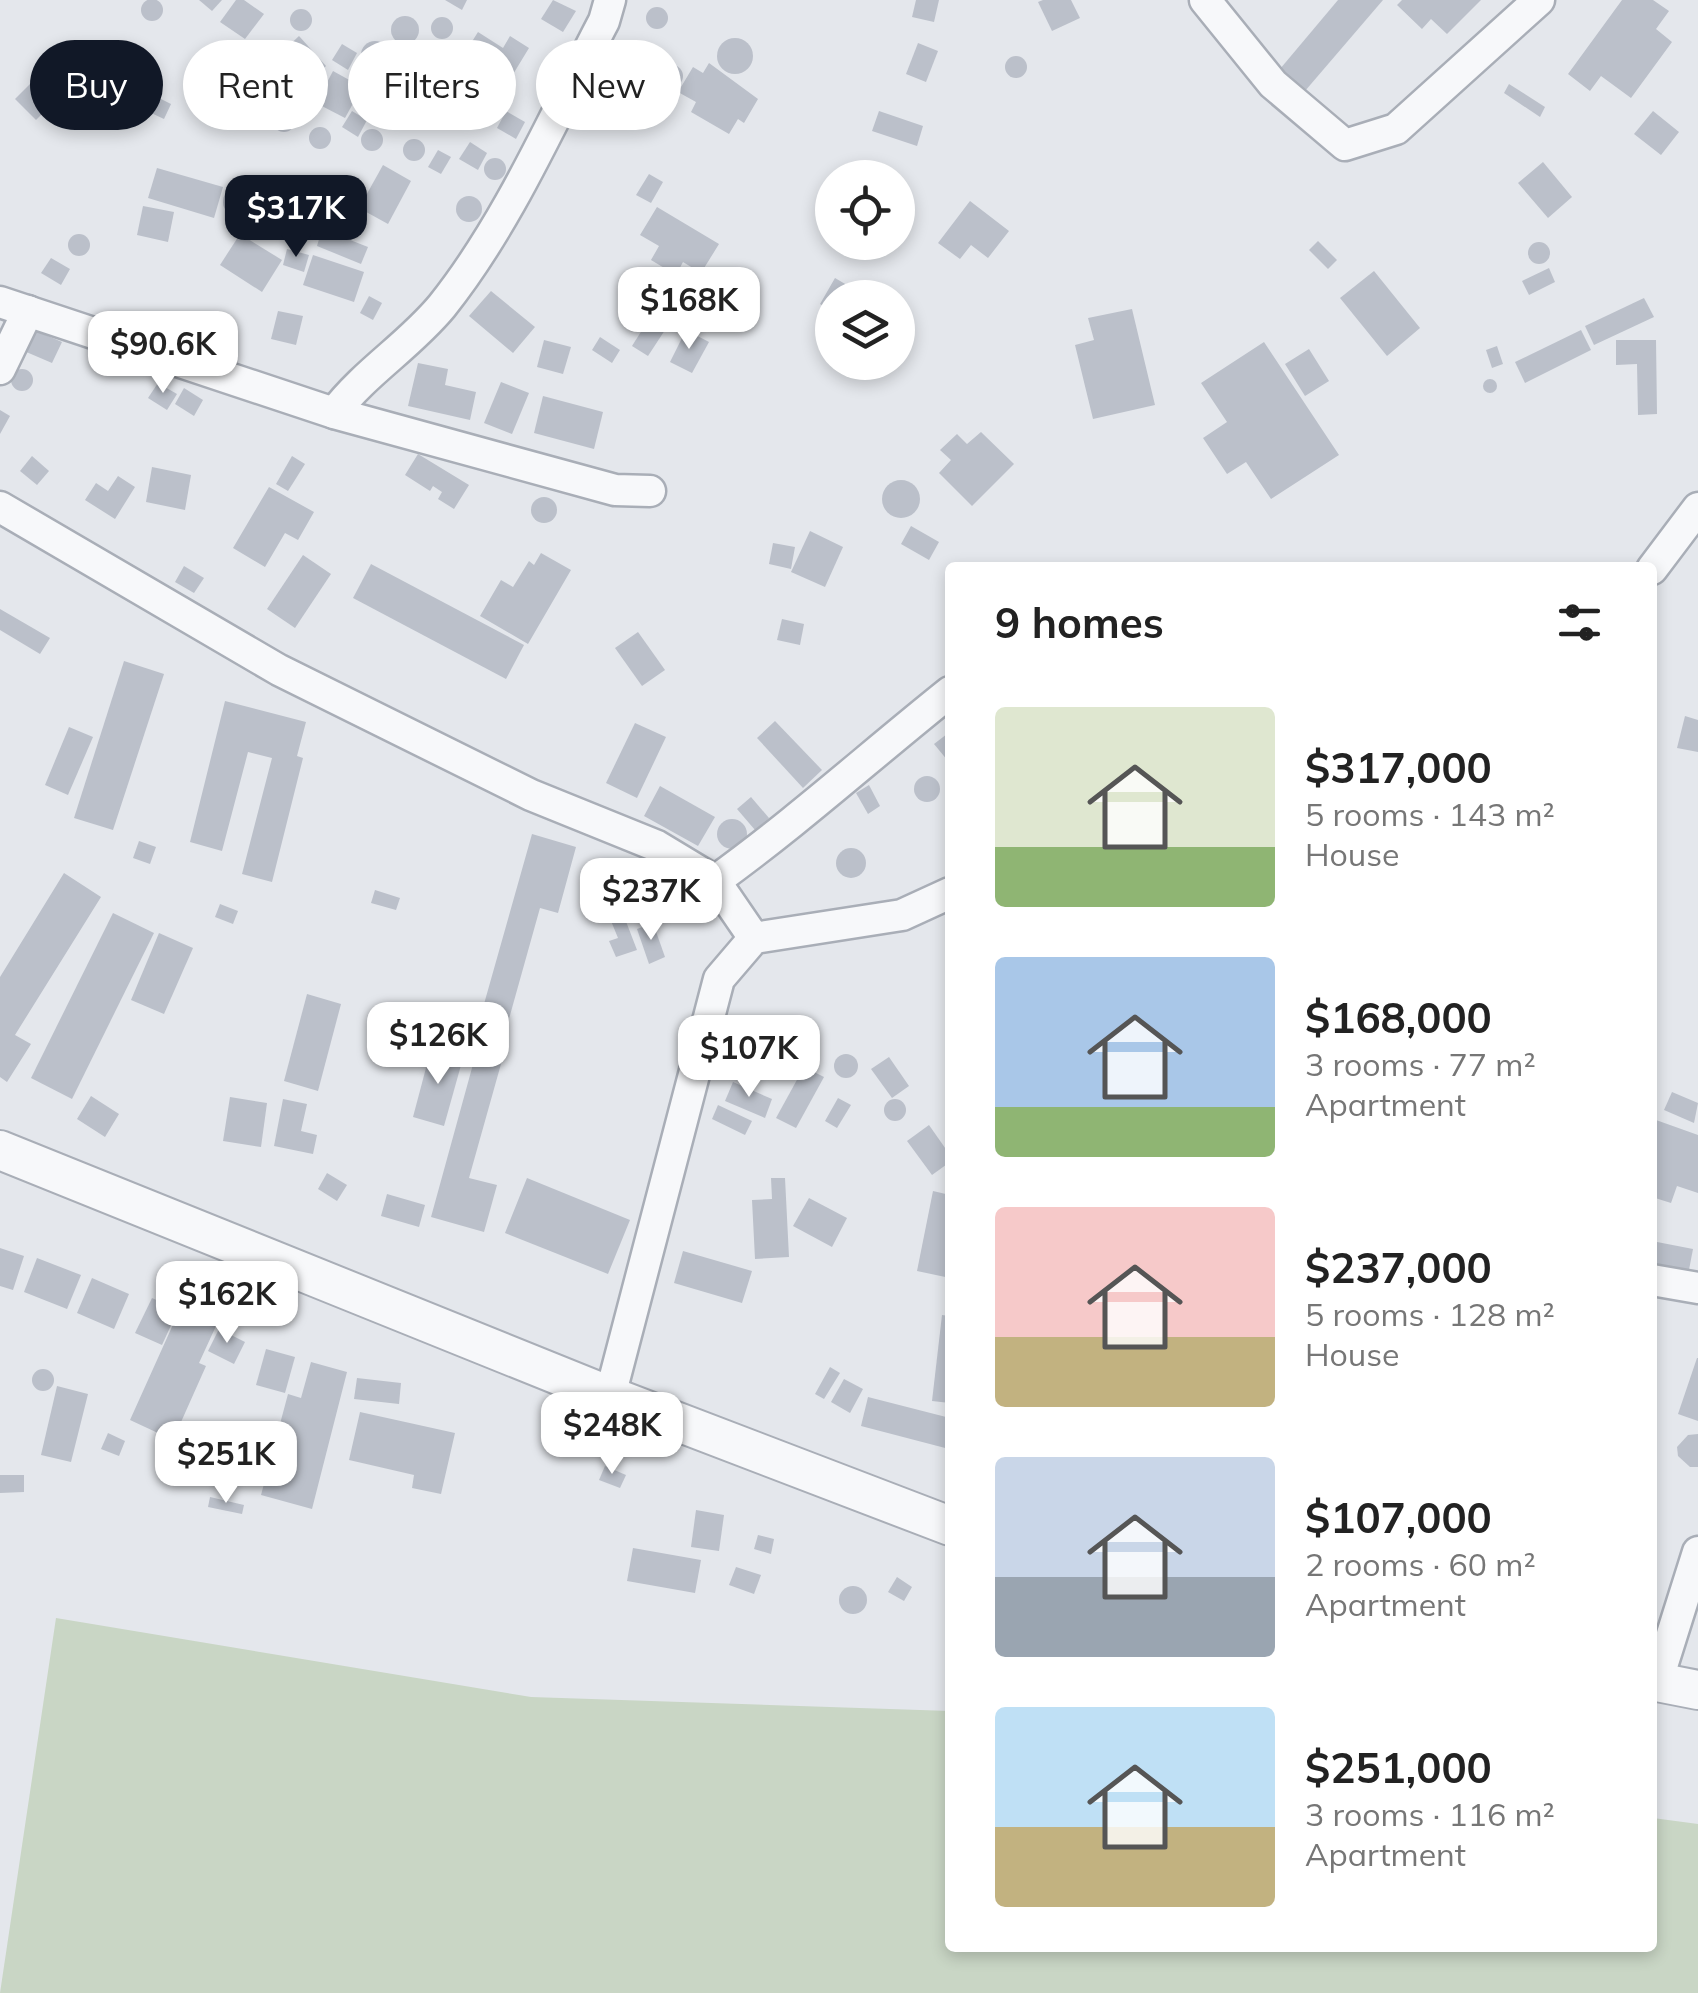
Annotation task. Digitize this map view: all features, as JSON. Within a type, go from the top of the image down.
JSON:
[{"type":"street","points":[[334,413],[353,388],[403,348],[442,305],[485,242],[604,21],[610,0]]},
{"type":"street","points":[[1205,0],[1273,84],[1345,144],[1396,128],[1539,0]]},
{"type":"street","points":[[0,369],[14,307],[334,413],[615,490],[650,491]]},
{"type":"street","points":[[0,507],[279,670],[531,794],[657,846],[715,881],[754,938]]},
{"type":"street","points":[[1657,562],[1698,508]]},
{"type":"street","points":[[715,881],[803,817],[873,753],[945,696]]},
{"type":"street","points":[[610,1396],[719,979],[754,938],[902,916],[945,895]]},
{"type":"street","points":[[0,1150],[610,1396],[945,1524]]},
{"type":"street","points":[[1657,1281],[1698,1288]]},
{"type":"street","points":[[1657,1676],[1698,1552]]},
{"type":"street","points":[[1657,1682],[1698,1690]]},
{"type":"green space","points":[[56,1618],[531,1697],[945,1711],[945,1952],[1657,1952],[1657,1819],[1698,1824],[1698,1993],[0,1993]]},
{"type":"building","points":[[152,-1],[160,2],[160,18],[152,21],[144,18],[141,10],[144,2]]},
{"type":"building","points":[[199,0],[222,0],[212,11]]},
{"type":"building","points":[[236,0],[244,0],[264,14],[245,39],[220,22]]},
{"type":"building","points":[[445,0],[467,0],[462,10]]},
{"type":"building","points":[[553,0],[576,11],[563,32],[541,19]]},
{"type":"building","points":[[916,0],[939,0],[934,22],[912,17]]},
{"type":"building","points":[[1071,0],[1080,18],[1052,31],[1038,2]]},
{"type":"building","points":[[1338,0],[1383,0],[1305,91],[1280,69]]},
{"type":"building","points":[[1402,0],[1481,0],[1447,34],[1431,19],[1422,29],[1397,5]]},
{"type":"building","points":[[1622,0],[1653,0],[1669,11],[1656,29],[1672,42],[1631,98],[1601,76],[1590,91],[1568,74]]},
{"type":"building","points":[[657,7],[665,10],[665,26],[657,29],[649,26],[646,18],[649,10]]},
{"type":"building","points":[[301,9],[309,12],[309,28],[301,31],[293,28],[290,20],[293,12]]},
{"type":"building","points":[[400,17],[410,17],[418,25],[415,40],[395,40],[392,35],[392,25]]},
{"type":"building","points":[[442,17],[450,20],[450,36],[442,39],[434,36],[431,28],[434,20]]},
{"type":"building","points":[[478,32],[490,40],[473,40]]},
{"type":"building","points":[[510,36],[529,48],[516,69],[516,40],[508,40]]},
{"type":"building","points":[[735,38],[747,44],[753,56],[747,68],[735,74],[723,68],[717,56],[723,44]]},
{"type":"building","points":[[918,43],[938,51],[926,82],[906,74]]},
{"type":"building","points":[[342,44],[348,48],[348,70],[332,60]]},
{"type":"building","points":[[1016,56],[1024,59],[1024,75],[1016,78],[1008,75],[1005,67],[1008,59]]},
{"type":"building","points":[[709,63],[758,99],[744,123],[738,119],[729,134],[691,112],[696,102],[681,94],[693,67],[703,73]]},
{"type":"building","points":[[333,71],[348,79],[345,118],[328,109],[328,80]]},
{"type":"building","points":[[30,84],[30,114],[15,99]]},
{"type":"building","points":[[1509,84],[1545,107],[1540,117],[1504,93]]},
{"type":"building","points":[[163,100],[171,104],[163,119]]},
{"type":"building","points":[[879,111],[923,126],[917,146],[872,131]]},
{"type":"building","points":[[1653,111],[1679,132],[1661,155],[1634,134]]},
{"type":"building","points":[[348,117],[348,130],[362,130],[358,137],[342,127]]},
{"type":"building","points":[[516,117],[525,122],[516,139],[500,130],[516,130]]},
{"type":"building","points":[[312,130],[328,130],[328,146],[312,146]]},
{"type":"building","points":[[376,130],[382,136],[380,148],[364,148],[364,132]]},
{"type":"building","points":[[414,139],[422,142],[422,158],[414,161],[406,158],[403,150],[406,142]]},
{"type":"building","points":[[470,142],[487,153],[478,170],[459,159]]},
{"type":"building","points":[[438,150],[451,157],[441,174],[428,167]]},
{"type":"building","points":[[495,158],[503,161],[503,177],[495,180],[487,177],[484,169],[487,161]]},
{"type":"building","points":[[1543,162],[1572,197],[1548,218],[1518,183]]},
{"type":"building","points":[[383,165],[411,181],[388,224],[359,208]]},
{"type":"building","points":[[157,168],[223,187],[214,218],[148,198]]},
{"type":"building","points":[[649,174],[663,182],[651,203],[636,195]]},
{"type":"building","points":[[237,188],[247,192],[251,202],[247,212],[237,216],[227,212],[223,202],[227,192]]},
{"type":"building","points":[[348,188],[356,191],[356,207],[348,210],[340,207],[337,199],[340,191]]},
{"type":"building","points":[[469,196],[478,200],[482,209],[478,218],[469,222],[460,218],[456,209],[460,200]]},
{"type":"building","points":[[275,199],[287,206],[278,223],[266,216]]},
{"type":"building","points":[[970,201],[1009,231],[988,258],[971,245],[960,259],[938,243]]},
{"type":"building","points":[[143,206],[174,212],[168,242],[137,235]]},
{"type":"building","points":[[657,207],[719,244],[701,273],[683,262],[676,275],[651,260],[659,246],[640,235]]},
{"type":"building","points":[[298,223],[306,226],[306,242],[298,245],[290,242],[287,234],[290,226]]},
{"type":"building","points":[[322,229],[368,247],[361,264],[317,246]]},
{"type":"building","points":[[79,234],[87,237],[87,253],[79,256],[71,253],[68,245],[71,237]]},
{"type":"building","points":[[240,234],[282,260],[262,292],[220,265]]},
{"type":"building","points":[[1318,241],[1337,260],[1328,269],[1309,250]]},
{"type":"building","points":[[1539,242],[1547,245],[1547,261],[1539,264],[1531,261],[1528,253],[1531,245]]},
{"type":"building","points":[[287,249],[309,255],[304,272],[283,265]]},
{"type":"building","points":[[313,255],[364,272],[354,302],[303,285]]},
{"type":"building","points":[[51,258],[70,269],[61,285],[41,273]]},
{"type":"building","points":[[1549,268],[1555,282],[1529,295],[1522,281]]},
{"type":"building","points":[[1374,271],[1420,328],[1387,356],[1340,298]]},
{"type":"building","points":[[491,291],[535,327],[513,353],[469,316]]},
{"type":"building","points":[[369,296],[382,303],[373,320],[360,313]]},
{"type":"building","points":[[1644,298],[1654,317],[1594,345],[1585,326]]},
{"type":"building","points":[[1132,309],[1155,405],[1093,419],[1075,345],[1094,340],[1088,318]]},
{"type":"building","points":[[278,311],[303,316],[296,345],[271,339]]},
{"type":"building","points":[[174,314],[182,317],[182,333],[174,336],[166,333],[163,325],[166,317]]},
{"type":"building","points":[[649,319],[665,330],[648,356],[632,346]]},
{"type":"building","points":[[34,330],[62,342],[52,363],[24,351]]},
{"type":"building","points":[[686,330],[709,342],[692,373],[670,362]]},
{"type":"building","points":[[1581,330],[1591,350],[1525,383],[1515,362]]},
{"type":"building","points":[[600,337],[620,350],[612,363],[592,350]]},
{"type":"building","points":[[544,340],[571,347],[563,374],[537,367]]},
{"type":"building","points":[[1616,340],[1656,340],[1657,414],[1638,415],[1637,364],[1616,365]]},
{"type":"building","points":[[1264,342],[1339,455],[1271,499],[1246,462],[1227,474],[1203,438],[1227,422],[1201,383]]},
{"type":"building","points":[[1497,346],[1503,364],[1492,368],[1486,350]]},
{"type":"building","points":[[1309,349],[1329,381],[1305,396],[1285,364]]},
{"type":"building","points":[[418,363],[448,369],[445,385],[476,392],[470,420],[408,406]]},
{"type":"building","points":[[22,369],[30,372],[30,388],[22,391],[14,388],[11,380],[14,372]]},
{"type":"building","points":[[1490,379],[1497,386],[1490,393],[1483,386]]},
{"type":"building","points":[[501,382],[529,393],[512,434],[484,423]]},
{"type":"building","points":[[158,383],[177,394],[167,410],[148,398]]},
{"type":"building","points":[[184,388],[203,400],[194,416],[175,404]]},
{"type":"building","points":[[543,396],[603,412],[594,449],[534,433]]},
{"type":"building","points":[[0,410],[10,416],[0,434]]},
{"type":"building","points":[[981,432],[1014,464],[972,506],[939,473],[951,460],[940,450],[957,434],[967,444]]},
{"type":"building","points":[[418,454],[469,485],[454,509],[438,499],[442,492],[433,486],[430,491],[405,475]]},
{"type":"building","points":[[32,456],[49,471],[37,485],[20,471]]},
{"type":"building","points":[[292,456],[305,464],[288,491],[276,484]]},
{"type":"building","points":[[152,467],[191,475],[185,510],[146,502]]},
{"type":"building","points":[[118,476],[135,487],[115,519],[85,500],[96,483],[108,491]]},
{"type":"building","points":[[901,480],[914,486],[920,499],[914,512],[901,518],[888,512],[882,499],[888,486]]},
{"type":"building","points":[[269,487],[314,512],[298,540],[285,533],[265,567],[233,548]]},
{"type":"building","points":[[544,497],[553,501],[557,510],[553,519],[544,523],[535,519],[531,510],[535,501]]},
{"type":"building","points":[[911,526],[939,542],[929,560],[901,544]]},
{"type":"building","points":[[810,531],[843,547],[825,587],[791,572]]},
{"type":"building","points":[[773,543],[795,547],[791,569],[769,564]]},
{"type":"building","points":[[541,553],[571,570],[528,644],[480,616],[501,580],[513,587],[529,561],[534,565]]},
{"type":"building","points":[[303,555],[331,574],[295,628],[267,609]]},
{"type":"building","points":[[371,564],[524,645],[506,679],[353,598]]},
{"type":"building","points":[[184,566],[204,578],[194,593],[175,582]]},
{"type":"building","points":[[0,609],[50,638],[40,654],[0,630]]},
{"type":"building","points":[[782,619],[804,624],[800,645],[777,640]]},
{"type":"building","points":[[638,632],[665,670],[642,686],[615,648]]},
{"type":"building","points":[[124,661],[164,674],[113,830],[74,818]]},
{"type":"building","points":[[225,701],[306,722],[297,756],[303,758],[272,882],[242,874],[272,758],[248,752],[222,851],[190,842]]},
{"type":"building","points":[[1685,716],[1698,720],[1698,752],[1677,748]]},
{"type":"building","points":[[775,721],[822,770],[803,788],[757,738]]},
{"type":"building","points":[[635,723],[666,737],[637,798],[606,783]]},
{"type":"building","points":[[69,727],[93,737],[68,795],[45,785]]},
{"type":"building","points":[[945,736],[945,757],[934,744]]},
{"type":"building","points":[[927,776],[936,780],[940,789],[936,798],[927,802],[918,798],[914,789],[918,780]]},
{"type":"building","points":[[869,785],[880,806],[868,814],[856,793]]},
{"type":"building","points":[[660,786],[715,817],[698,846],[644,816]]},
{"type":"building","points":[[751,797],[769,818],[755,830],[737,809]]},
{"type":"building","points":[[732,819],[742,824],[747,834],[742,844],[732,849],[722,844],[717,834],[722,824]]},
{"type":"building","points":[[532,834],[576,847],[558,913],[540,908],[500,1051],[473,1043]]},
{"type":"building","points":[[139,841],[156,847],[150,864],[133,858]]},
{"type":"building","points":[[851,848],[862,852],[866,863],[862,874],[851,878],[840,874],[836,863],[840,852]]},
{"type":"building","points":[[64,873],[101,897],[15,1035],[31,1044],[7,1082],[0,1077],[0,977]]},
{"type":"building","points":[[375,890],[400,898],[396,910],[371,903]]},
{"type":"building","points":[[220,904],[238,911],[233,924],[215,917]]},
{"type":"building","points":[[622,911],[637,950],[616,957],[609,941],[618,938],[609,916]]},
{"type":"building","points":[[113,913],[154,933],[72,1099],[31,1078]]},
{"type":"building","points":[[653,923],[665,957],[649,964],[637,929]]},
{"type":"building","points":[[159,933],[193,948],[164,1014],[131,1000]]},
{"type":"building","points":[[307,994],[341,1004],[318,1091],[284,1081]]},
{"type":"building","points":[[431,1049],[463,1058],[444,1126],[413,1117]]},
{"type":"building","points":[[846,1054],[858,1066],[846,1078],[834,1066]]},
{"type":"building","points":[[475,1057],[501,1064],[469,1178],[497,1185],[484,1232],[431,1217]]},
{"type":"building","points":[[889,1057],[909,1086],[892,1098],[871,1069]]},
{"type":"building","points":[[804,1067],[824,1077],[796,1128],[776,1118]]},
{"type":"building","points":[[733,1082],[772,1099],[765,1118],[725,1101]]},
{"type":"building","points":[[1672,1092],[1698,1103],[1694,1123],[1664,1110]]},
{"type":"building","points":[[91,1096],[119,1114],[105,1137],[77,1119]]},
{"type":"building","points":[[230,1097],[267,1103],[261,1147],[223,1141]]},
{"type":"building","points":[[838,1098],[851,1105],[837,1128],[825,1121]]},
{"type":"building","points":[[283,1099],[307,1104],[301,1131],[317,1135],[313,1154],[274,1146]]},
{"type":"building","points":[[895,1099],[906,1110],[895,1121],[884,1110]]},
{"type":"building","points":[[718,1105],[752,1121],[745,1135],[712,1119]]},
{"type":"building","points":[[1657,1120],[1698,1135],[1698,1193],[1677,1186],[1671,1203],[1657,1199]]},
{"type":"building","points":[[929,1125],[945,1148],[945,1166],[932,1175],[907,1141]]},
{"type":"building","points":[[327,1173],[347,1185],[337,1201],[318,1189]]},
{"type":"building","points":[[527,1178],[630,1220],[608,1274],[505,1233]]},
{"type":"building","points":[[771,1178],[785,1178],[789,1257],[755,1259],[752,1200],[772,1199]]},
{"type":"building","points":[[933,1191],[945,1194],[945,1277],[917,1271]]},
{"type":"building","points":[[387,1194],[425,1205],[419,1227],[381,1216]]},
{"type":"building","points":[[809,1198],[847,1218],[832,1247],[793,1226]]},
{"type":"building","points":[[1657,1242],[1693,1249],[1688,1275],[1657,1268]]},
{"type":"building","points":[[0,1248],[24,1256],[13,1290],[0,1286]]},
{"type":"building","points":[[683,1251],[752,1271],[742,1303],[674,1283]]},
{"type":"building","points":[[37,1258],[81,1275],[67,1309],[24,1292]]},
{"type":"building","points":[[92,1278],[129,1294],[114,1329],[77,1313]]},
{"type":"building","points":[[152,1298],[178,1310],[162,1345],[135,1333]]},
{"type":"building","points":[[180,1309],[216,1326],[199,1363],[206,1366],[173,1440],[130,1420]]},
{"type":"building","points":[[942,1315],[945,1315],[945,1402],[932,1401]]},
{"type":"building","points":[[219,1329],[245,1342],[234,1364],[208,1351]]},
{"type":"building","points":[[266,1349],[295,1357],[285,1393],[256,1385]]},
{"type":"building","points":[[1698,1358],[1698,1421],[1678,1414]]},
{"type":"building","points":[[311,1362],[347,1372],[312,1509],[261,1495],[288,1394],[301,1398]]},
{"type":"building","points":[[830,1367],[840,1373],[824,1399],[815,1394]]},
{"type":"building","points":[[39,1369],[47,1369],[54,1380],[47,1391],[39,1391],[32,1384],[32,1376]]},
{"type":"building","points":[[357,1378],[401,1383],[399,1404],[354,1399]]},
{"type":"building","points":[[844,1379],[863,1389],[850,1413],[831,1402]]},
{"type":"building","points":[[57,1386],[88,1394],[71,1462],[41,1455]]},
{"type":"building","points":[[868,1397],[945,1417],[945,1448],[861,1426]]},
{"type":"building","points":[[360,1412],[455,1433],[441,1494],[412,1488],[414,1475],[349,1460]]},
{"type":"building","points":[[108,1433],[125,1441],[119,1456],[101,1449]]},
{"type":"building","points":[[191,1434],[213,1445],[205,1460],[183,1449]]},
{"type":"building","points":[[1698,1434],[1698,1467],[1690,1467],[1678,1456],[1677,1447],[1688,1435]]},
{"type":"building","points":[[605,1466],[626,1475],[620,1488],[599,1480]]},
{"type":"building","points":[[0,1475],[24,1475],[24,1492],[0,1493]]},
{"type":"building","points":[[210,1497],[244,1505],[242,1514],[208,1507]]},
{"type":"building","points":[[696,1510],[724,1515],[719,1551],[691,1547]]},
{"type":"building","points":[[758,1535],[774,1539],[771,1554],[754,1549]]},
{"type":"building","points":[[633,1548],[701,1560],[695,1593],[627,1581]]},
{"type":"building","points":[[736,1567],[761,1575],[754,1594],[729,1585]]},
{"type":"building","points":[[897,1577],[912,1587],[904,1601],[888,1592]]},
{"type":"building","points":[[853,1586],[863,1590],[867,1600],[863,1610],[853,1614],[843,1610],[839,1600],[843,1590]]}]
